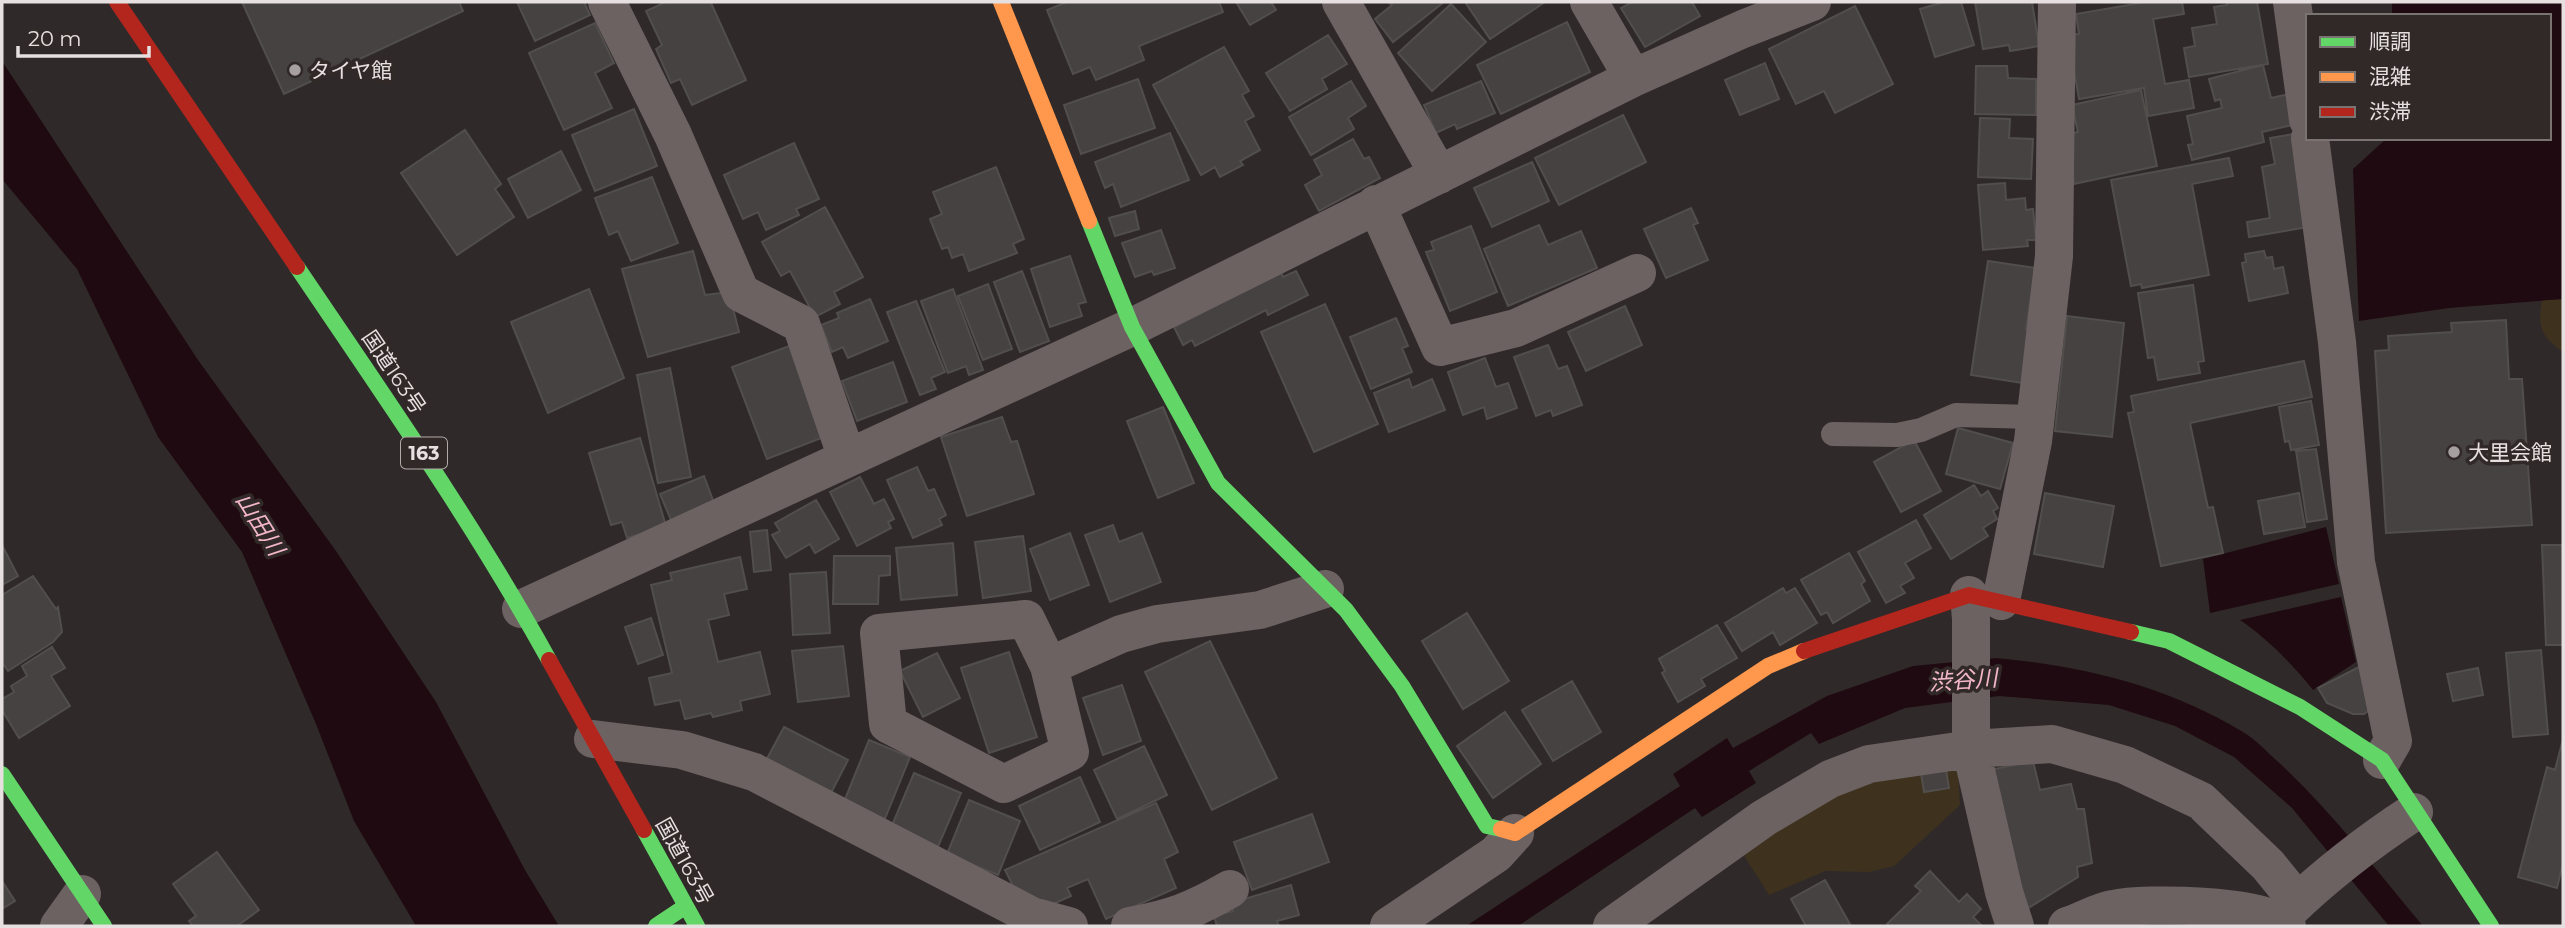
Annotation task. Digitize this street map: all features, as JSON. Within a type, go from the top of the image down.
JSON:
[{"type":"main road","name":"国道163号","points":[[117,2],[438,475],[521,609],[697,926]]},
{"type":"main road","points":[[1000,2],[1132,327],[1218,483],[1346,610],[1402,686],[1487,826],[1515,833],[1768,666],[1824,643],[1980,605],[2169,641],[2300,707],[2382,760],[2403,820],[2491,926]]},
{"type":"main road","points":[[2,774],[104,926]]},
{"type":"main road","points":[[656,926],[686,906]]},
{"type":"street","points":[[607,2],[673,135],[741,293],[801,324],[847,458]]},
{"type":"street","points":[[1341,2],[1439,175]]},
{"type":"street","points":[[1589,2],[1633,78]]},
{"type":"street","points":[[521,609],[1132,327],[1633,78],[1811,2]]},
{"type":"street","points":[[2015,926],[2004,892],[1972,738],[1980,605],[2035,418],[2054,256],[2057,2]]},
{"type":"street","points":[[2292,2],[2306,105]]},
{"type":"street","points":[[2310,140],[2337,342],[2356,562],[2393,741],[2382,760]]},
{"type":"street","points":[[1376,204],[1440,347],[1516,328],[1637,272]]},
{"type":"street","points":[[1049,666],[1121,634],[1157,624],[1260,610],[1325,589]]},
{"type":"street","points":[[1026,619],[1049,666],[1070,752],[1004,784],[888,723],[879,633],[1026,619]]},
{"type":"street","points":[[1612,926],[1763,818],[1830,779],[1869,764],[1972,738],[2052,744],[2125,765],[2201,802],[2268,865],[2295,909]]},
{"type":"street","points":[[593,739],[682,750],[754,772],[1032,916],[1069,926]]},
{"type":"street","points":[[2067,926],[2111,909],[2161,905],[2239,910],[2295,909],[2403,820]]},
{"type":"street","points":[[1389,926],[1496,854],[1515,833]]},
{"type":"street","points":[[1130,926],[1170,919],[1202,906],[1230,889]]},
{"type":"street","points":[[59,926],[82,894]]},
{"type":"lane","points":[[1833,434],[1897,435],[1921,430],[1956,415],[2035,418]]},
{"type":"shaded area","points":[[2563,299],[2563,352],[2545,335],[2540,317],[2542,300]]},
{"type":"shaded area","points":[[1957,757],[1960,805],[1894,866],[1869,872],[1825,871],[1769,895],[1743,854],[1826,796]]},
{"type":"water","points":[[2392,2],[2563,2],[2563,299],[2449,308],[2359,321],[2353,169],[2385,140],[2551,140],[2551,14],[2392,14]]},
{"type":"water","name":"山田川","points":[[2,61],[198,360],[336,551],[436,702],[525,870],[559,926],[416,926],[354,821],[316,724],[242,552],[158,437],[77,269],[2,179]]},
{"type":"water","points":[[2326,527],[2339,584],[2210,613],[2203,559]]},
{"type":"water","points":[[2341,597],[2356,662],[2313,690],[2279,652],[2240,620]]},
{"type":"water","name":"渋谷川","points":[[1996,658],[2061,666],[2124,681],[2185,702],[2243,732],[2264,748],[2315,798],[2423,926],[2389,926],[2292,808],[2234,757],[2175,726],[2109,705],[1999,696],[1905,708],[1819,744],[1811,733],[1749,771],[1756,783],[1702,817],[1695,808],[1518,926],[1466,926],[1680,786],[1673,774],[1727,738],[1733,748],[1827,696],[1913,666]]},
{"type":"building","points":[[242,2],[459,2],[463,11],[284,94]]},
{"type":"building","points":[[517,2],[584,2],[590,15],[535,41]]},
{"type":"building","points":[[666,2],[713,2],[711,3],[746,80],[692,105],[680,79],[671,83],[656,49],[662,45],[646,11]]},
{"type":"building","points":[[1067,2],[1219,2],[1223,12],[1139,46],[1144,60],[1096,80],[1090,67],[1073,74],[1047,10]]},
{"type":"building","points":[[1236,2],[1271,2],[1276,10],[1250,25]]},
{"type":"building","points":[[1388,2],[1444,2],[1393,42],[1375,19],[1392,5]]},
{"type":"building","points":[[1465,2],[1545,2],[1490,39]]},
{"type":"building","points":[[1632,2],[1692,2],[1700,16],[1645,47],[1621,8]]},
{"type":"building","points":[[1944,2],[1961,2],[1974,45],[1935,57],[1920,9]]},
{"type":"building","points":[[1975,2],[2032,2],[2039,46],[2010,51],[2009,45],[1983,49]]},
{"type":"building","points":[[2146,2],[2182,2],[2184,14],[2153,19],[2165,84],[2189,80],[2194,108],[2148,116],[2144,88],[2079,99],[2068,35],[2079,34],[2076,14]]},
{"type":"building","points":[[2227,2],[2257,2],[2268,64],[2189,77],[2184,48],[2195,46],[2192,28],[2217,24],[2214,7],[2227,5]]},
{"type":"building","points":[[1451,4],[1486,42],[1432,91],[1398,53]]},
{"type":"building","points":[[1855,6],[1893,84],[1835,113],[1824,91],[1796,104],[1769,49]]},
{"type":"building","points":[[1567,22],[1590,72],[1501,114],[1477,65]]},
{"type":"building","points":[[595,23],[614,63],[595,73],[612,108],[564,130],[529,53]]},
{"type":"building","points":[[1328,35],[1347,64],[1322,79],[1327,89],[1290,111],[1266,73]]},
{"type":"building","points":[[1224,47],[1249,91],[1242,95],[1254,116],[1245,121],[1260,150],[1240,161],[1243,165],[1220,177],[1215,167],[1201,175],[1153,85]]},
{"type":"building","points":[[1765,63],[1779,99],[1740,115],[1725,80]]},
{"type":"building","points":[[2263,65],[2271,98],[2298,92],[2305,122],[2262,132],[2264,142],[2192,160],[2188,145],[2193,144],[2187,116],[2222,108],[2220,99],[2215,101],[2209,79]]},
{"type":"building","points":[[1976,66],[2007,66],[2008,78],[2036,79],[2036,115],[1975,114]]},
{"type":"building","points":[[1138,79],[1155,128],[1081,154],[1064,105]]},
{"type":"building","points":[[1351,81],[1366,106],[1348,118],[1354,129],[1311,155],[1289,117]]},
{"type":"building","points":[[1481,81],[1495,113],[1457,129],[1455,124],[1436,133],[1424,105]]},
{"type":"building","points":[[2141,90],[2157,166],[2074,184],[2069,134],[2078,132],[2072,105]]},
{"type":"building","points":[[634,109],[657,166],[595,191],[572,135]]},
{"type":"building","points":[[1623,115],[1646,162],[1559,205],[1535,158]]},
{"type":"building","points":[[1980,118],[2010,119],[2009,138],[2033,139],[2031,179],[1978,177]]},
{"type":"building","points":[[465,130],[501,184],[495,189],[514,217],[457,255],[401,173]]},
{"type":"building","points":[[1170,133],[1189,180],[1121,207],[1113,184],[1105,188],[1095,162]]},
{"type":"building","points":[[2300,133],[2314,226],[2249,237],[2247,222],[2270,218],[2262,167],[2275,164],[2270,138]]},
{"type":"building","points":[[1353,139],[1364,159],[1369,157],[1380,178],[1319,211],[1305,185],[1322,175],[1314,160]]},
{"type":"building","points":[[794,143],[819,199],[796,209],[799,215],[766,230],[758,212],[743,219],[724,175]]},
{"type":"building","points":[[561,151],[581,190],[528,218],[508,179]]},
{"type":"building","points":[[2229,158],[2233,176],[2192,184],[2209,275],[2142,288],[2141,284],[2131,286],[2111,180]]},
{"type":"building","points":[[1532,162],[1549,201],[1492,227],[1474,188]]},
{"type":"building","points":[[996,167],[1024,239],[1013,244],[1017,253],[969,271],[963,254],[952,258],[948,247],[942,249],[930,219],[942,214],[933,192]]},
{"type":"building","points":[[652,177],[678,243],[631,261],[618,231],[609,235],[595,198]]},
{"type":"building","points":[[2005,183],[2006,200],[2025,198],[2026,210],[2033,209],[2036,240],[2027,240],[2028,246],[1983,250],[1978,185]]},
{"type":"building","points":[[825,207],[863,277],[834,292],[840,304],[815,317],[790,271],[781,276],[762,242]]},
{"type":"building","points":[[1691,208],[1698,223],[1693,225],[1708,260],[1666,278],[1644,229]]},
{"type":"building","points":[[1135,211],[1139,229],[1115,236],[1109,218]]},
{"type":"building","points":[[1539,225],[1548,245],[1581,231],[1597,268],[1508,306],[1484,249]]},
{"type":"building","points":[[1471,226],[1497,292],[1450,311],[1426,252],[1434,250],[1431,242]]},
{"type":"building","points":[[1161,230],[1175,268],[1154,275],[1152,271],[1135,277],[1122,243]]},
{"type":"building","points":[[693,251],[705,295],[729,292],[739,332],[648,357],[622,269]]},
{"type":"building","points":[[2264,251],[2266,258],[2272,257],[2274,269],[2283,267],[2288,293],[2249,301],[2242,263],[2246,262],[2245,254]]},
{"type":"building","points":[[1070,256],[1086,302],[1078,304],[1082,316],[1050,327],[1031,269]]},
{"type":"building","points":[[1988,261],[2035,268],[2026,329],[2031,329],[2023,383],[1971,375]]},
{"type":"building","points":[[1022,271],[1049,341],[1020,352],[994,282]]},
{"type":"building","points":[[1296,271],[1308,295],[1268,315],[1266,310],[1195,346],[1192,340],[1183,345],[1174,327],[1281,272],[1283,277]]},
{"type":"building","points":[[988,284],[1012,349],[983,360],[958,296]]},
{"type":"building","points":[[2193,285],[2204,361],[2198,362],[2200,373],[2158,380],[2154,357],[2148,358],[2138,293]]},
{"type":"building","points":[[589,289],[624,378],[548,413],[511,322]]},
{"type":"building","points":[[953,289],[983,370],[969,375],[966,366],[948,373],[921,301]]},
{"type":"building","points":[[870,299],[888,341],[848,358],[843,347],[832,352],[821,325],[839,318],[837,313]]},
{"type":"building","points":[[916,301],[945,372],[931,378],[936,389],[920,395],[887,312]]},
{"type":"building","points":[[1325,304],[1378,424],[1314,452],[1261,332]]},
{"type":"building","points":[[1625,306],[1642,345],[1586,371],[1568,332]]},
{"type":"building","points":[[2067,316],[2124,323],[2112,437],[2055,431]]},
{"type":"building","points":[[1396,318],[1408,346],[1402,348],[1412,372],[1371,389],[1350,337]]},
{"type":"building","name":"大里会館","points":[[2506,320],[2509,379],[2522,379],[2532,525],[2386,533],[2375,351],[2389,350],[2388,336],[2452,332],[2451,323]]},
{"type":"building","points":[[792,345],[824,437],[767,459],[732,367]]},
{"type":"building","points":[[1548,345],[1558,369],[1567,366],[1582,405],[1553,416],[1551,410],[1536,416],[1514,357]]},
{"type":"building","points":[[1485,358],[1496,387],[1508,383],[1517,408],[1487,419],[1484,407],[1463,415],[1448,372]]},
{"type":"building","points":[[2304,361],[2312,397],[2190,423],[2208,508],[2213,507],[2223,553],[2161,566],[2128,413],[2134,412],[2131,396]]},
{"type":"building","points":[[893,362],[907,402],[857,421],[842,381]]},
{"type":"building","points":[[670,368],[691,477],[658,483],[637,375]]},
{"type":"building","points":[[1409,379],[1412,388],[1432,379],[1445,410],[1389,432],[1374,393]]},
{"type":"building","points":[[2311,401],[2319,445],[2291,450],[2289,441],[2285,442],[2279,407]]},
{"type":"building","points":[[1163,407],[1194,483],[1158,498],[1127,421]]},
{"type":"building","points":[[1002,417],[1011,442],[1017,441],[1034,494],[967,516],[941,437]]},
{"type":"building","points":[[1958,428],[2013,443],[2000,489],[1946,474]]},
{"type":"building","points":[[640,438],[666,526],[627,538],[622,522],[611,525],[589,453]]},
{"type":"building","points":[[1914,440],[1941,491],[1901,512],[1874,462]]},
{"type":"building","points":[[2316,449],[2327,519],[2307,522],[2296,451]]},
{"type":"building","points":[[917,467],[928,491],[934,489],[946,515],[939,519],[942,525],[913,538],[887,480]]},
{"type":"building","points":[[704,476],[714,503],[671,520],[660,494]]},
{"type":"building","points":[[860,477],[874,504],[884,499],[894,519],[888,522],[891,528],[857,546],[830,492]]},
{"type":"building","points":[[1974,485],[1981,496],[1988,491],[1998,508],[1993,511],[1997,519],[1983,528],[1988,536],[1951,559],[1924,515]]},
{"type":"building","points":[[2045,493],[2114,506],[2103,567],[2034,554]]},
{"type":"building","points":[[2299,493],[2305,527],[2264,534],[2258,501]]},
{"type":"building","points":[[816,500],[839,539],[815,553],[810,544],[786,558],[772,535],[780,531],[775,523]]},
{"type":"building","points":[[1916,520],[1931,548],[1905,563],[1914,578],[1900,586],[1905,593],[1886,603],[1858,552]]},
{"type":"building","points":[[1113,525],[1119,542],[1142,533],[1161,582],[1110,602],[1085,535]]},
{"type":"building","points":[[767,530],[771,570],[754,572],[750,532]]},
{"type":"building","points":[[1070,533],[1089,585],[1050,600],[1030,549]]},
{"type":"building","points":[[1023,536],[1031,591],[983,598],[975,542]]},
{"type":"building","points":[[953,543],[957,595],[901,600],[896,548]]},
{"type":"building","points":[[2,545],[18,576],[2,585]]},
{"type":"building","points":[[2542,545],[2563,545],[2563,645],[2546,645]]},
{"type":"building","points":[[1849,553],[1865,581],[1861,584],[1870,601],[1833,623],[1827,612],[1821,615],[1801,580]]},
{"type":"building","points":[[834,556],[890,556],[890,575],[879,576],[878,604],[833,604]]},
{"type":"building","points":[[740,557],[747,589],[724,594],[729,615],[708,620],[718,662],[760,652],[770,694],[740,701],[742,710],[713,717],[711,713],[685,719],[680,700],[655,705],[649,678],[672,673],[651,585],[672,580],[670,573]]},
{"type":"building","points":[[826,572],[830,633],[793,635],[790,574]]},
{"type":"building","points":[[33,576],[56,609],[58,607],[62,632],[53,642],[8,671],[2,662],[2,595]]},
{"type":"building","points":[[1783,588],[1786,593],[1795,588],[1817,623],[1780,645],[1773,632],[1742,651],[1725,623]]},
{"type":"building","points":[[1467,613],[1509,681],[1463,709],[1422,641]]},
{"type":"building","points":[[651,618],[663,655],[638,664],[625,627]]},
{"type":"building","points":[[1717,625],[1737,658],[1701,679],[1705,686],[1678,702],[1662,673],[1665,671],[1659,659]]},
{"type":"building","points":[[1210,641],[1277,778],[1212,810],[1145,672]]},
{"type":"building","points":[[843,646],[849,696],[798,702],[792,651]]},
{"type":"building","points":[[52,647],[65,668],[51,676],[70,706],[19,738],[2,710],[2,699],[14,692],[11,686],[27,676],[22,666]]},
{"type":"building","points":[[2541,650],[2548,734],[2513,737],[2506,653]]},
{"type":"building","points":[[1009,652],[1037,737],[989,753],[961,668]]},
{"type":"building","points":[[937,653],[960,698],[923,717],[900,671]]},
{"type":"building","points":[[2361,666],[2374,707],[2364,714],[2353,714],[2327,703],[2318,688]]},
{"type":"building","points":[[2478,668],[2483,695],[2453,701],[2447,674]]},
{"type":"building","points":[[1572,681],[1601,732],[1553,761],[1522,710]]},
{"type":"building","points":[[1122,685],[1141,741],[1103,755],[1083,698]]},
{"type":"building","points":[[1505,712],[1541,764],[1493,798],[1457,746]]},
{"type":"building","points":[[784,727],[848,760],[829,797],[764,764]]},
{"type":"building","points":[[2563,739],[2563,863],[2557,888],[2518,877],[2547,767],[2555,770]]},
{"type":"building","points":[[869,740],[910,757],[884,821],[843,804]]},
{"type":"building","points":[[1144,746],[1167,795],[1117,819],[1094,770]]},
{"type":"building","points":[[2033,761],[2040,790],[2071,784],[2077,809],[2084,809],[2092,863],[2077,867],[2078,877],[2022,912],[1990,770]]},
{"type":"building","points":[[1945,764],[1949,788],[1924,792],[1920,767]]},
{"type":"building","points":[[914,773],[961,793],[937,849],[890,830]]},
{"type":"building","points":[[1080,777],[1100,822],[1040,850],[1019,806]]},
{"type":"building","points":[[969,800],[1020,821],[998,875],[947,854]]},
{"type":"building","points":[[1156,803],[1178,852],[1164,859],[1176,888],[1106,919],[1088,879],[1067,888],[1071,896],[1042,909],[1018,896],[1005,870]]},
{"type":"building","points":[[1312,814],[1329,862],[1252,890],[1234,842]]},
{"type":"building","points":[[217,852],[259,910],[237,926],[193,926],[189,921],[196,916],[173,884]]},
{"type":"building","points":[[1930,871],[1959,902],[1967,894],[1981,909],[1973,917],[1982,926],[1887,924],[1921,891],[1915,886]]},
{"type":"building","points":[[1825,880],[1851,926],[1806,926],[1791,899]]},
{"type":"building","points":[[2,881],[15,901],[2,909]]},
{"type":"building","points":[[1291,885],[1299,915],[1277,921],[1279,926],[1217,926],[1214,916],[1233,911],[1231,903]]},
{"type":"traffic: fast","points":[[1089,221],[1132,327],[1218,483],[1346,610],[1402,686],[1487,826],[1501,829]]},
{"type":"traffic: fast","points":[[297,267],[459,510],[549,660]]},
{"type":"traffic: fast","points":[[2131,632],[2169,641],[2300,707],[2382,760],[2491,926]]},
{"type":"traffic: fast","points":[[2,774],[104,926]]},
{"type":"traffic: fast","points":[[644,830],[697,926]]},
{"type":"traffic: fast","points":[[656,926],[686,906]]},
{"type":"traffic: slow","points":[[1001,2],[1089,221]]},
{"type":"traffic: slow","points":[[1501,829],[1515,833],[1768,666],[1804,651]]},
{"type":"traffic: jam","points":[[117,2],[297,267]]},
{"type":"traffic: jam","points":[[1804,651],[1969,595],[2131,632]]},
{"type":"traffic: jam","points":[[549,660],[644,830]]},
{"type":"place","name":"タイヤ館","points":[[295,70]]},
{"type":"place","name":"大里会館","points":[[2454,452]]}]
